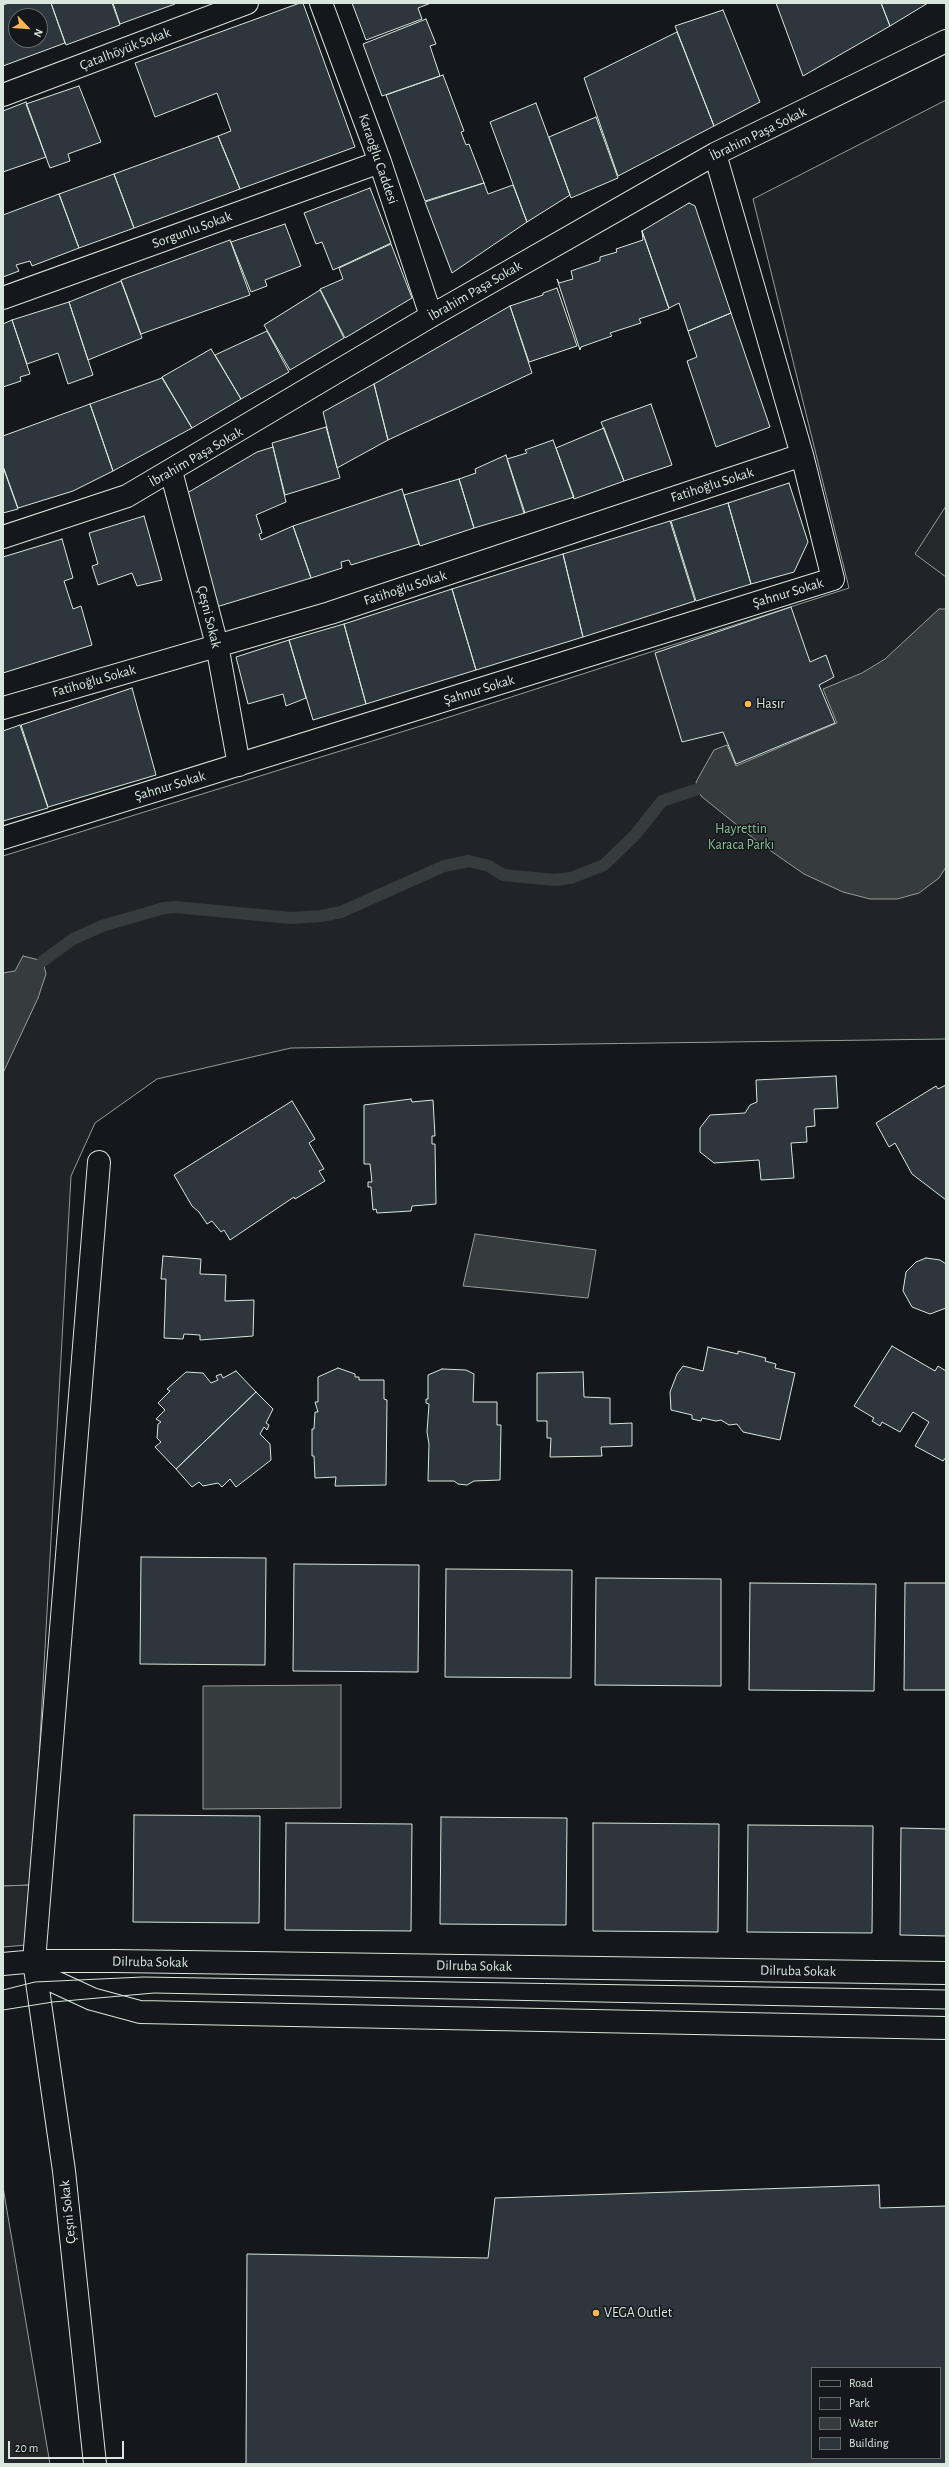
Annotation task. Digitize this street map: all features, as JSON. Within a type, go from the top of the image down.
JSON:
[{"type":"street","name":"Çatalhöyük Sokak","points":[[3,95],[248,3]]},
{"type":"street","name":"Karaoğlu Caddesi","points":[[321,3],[380,162],[431,316]]},
{"type":"street","name":"İbrahim Paşa Sokak","points":[[3,537],[127,496],[431,316],[715,154],[946,41]]},
{"type":"street","points":[[715,154],[802,455]]},
{"type":"street","name":"Sorgunlu Sokak","points":[[3,298],[380,162]]},
{"type":"street","name":"Fatihoğlu Sokak","points":[[3,708],[330,613],[802,455]]},
{"type":"street","name":"Şahnur Sokak","points":[[3,838],[833,579],[802,455]]},
{"type":"street","name":"Çeşni Sokak","points":[[171,471],[217,645],[239,765]]},
{"type":"street","name":"Çeşni Sokak","points":[[95,2464],[64,2171],[35,1961],[99,1162]]},
{"type":"street","points":[[35,1961],[54,1981],[92,1999],[140,2012],[946,2028]]},
{"type":"street","name":"Dilruba Sokak","points":[[3,1964],[35,1961],[946,1973]]},
{"type":"green space","name":"Hayrettin Karaca Parkı","points":[[946,100],[946,1039],[291,1048],[157,1079],[95,1123],[71,1176],[32,1885],[3,1886],[3,856],[443,719],[849,588],[753,199]]},
{"type":"shaded area","points":[[946,506],[946,577],[915,554]]},
{"type":"shaded area","points":[[32,1885],[26,1945],[3,1947],[3,1886]]},
{"type":"shaded area","points":[[3,2187],[50,2464],[3,2464]]},
{"type":"water","points":[[939,609],[946,609],[946,867],[939,878],[919,893],[897,899],[870,899],[843,892],[804,874],[758,842],[701,796],[696,782],[714,750],[727,745],[736,766],[837,723],[823,689],[862,673],[885,659]]},
{"type":"water","points":[[23,956],[43,961],[46,974],[38,998],[3,1073],[3,973],[15,971]]},
{"type":"water","points":[[475,1234],[596,1250],[588,1298],[463,1286]]},
{"type":"water","points":[[341,1685],[341,1808],[203,1809],[203,1686]]},
{"type":"building","points":[[9,3],[51,3],[65,43],[3,66],[3,5]]},
{"type":"building","points":[[51,3],[112,3],[120,25],[66,45]]},
{"type":"building","points":[[113,3],[175,3],[175,4],[120,24]]},
{"type":"building","points":[[303,3],[355,147],[240,189],[218,136],[231,131],[217,93],[155,117],[135,63]]},
{"type":"building","points":[[352,3],[431,3],[418,8],[422,19],[366,40]]},
{"type":"building","points":[[776,3],[881,3],[890,26],[803,76]]},
{"type":"building","points":[[881,3],[928,3],[890,26]]},
{"type":"building","points":[[723,10],[760,102],[714,126],[675,26]]},
{"type":"building","points":[[426,19],[436,44],[430,46],[440,76],[382,96],[363,44]]},
{"type":"building","points":[[677,32],[714,126],[618,176],[584,78]]},
{"type":"building","points":[[443,75],[464,131],[461,132],[466,145],[469,144],[484,183],[425,201],[386,95]]},
{"type":"building","points":[[79,86],[101,142],[68,154],[70,161],[50,168],[26,104]]},
{"type":"building","points":[[26,102],[46,157],[3,172],[3,111]]},
{"type":"building","points":[[536,103],[570,195],[527,222],[490,122]]},
{"type":"building","points":[[596,117],[618,178],[571,198],[549,137]]},
{"type":"building","points":[[218,136],[240,189],[134,228],[114,174]]},
{"type":"building","points":[[114,174],[134,228],[79,248],[59,194]]},
{"type":"building","points":[[484,183],[488,194],[513,185],[527,222],[452,273],[425,202]]},
{"type":"building","points":[[370,188],[391,243],[333,270],[322,242],[316,244],[304,213]]},
{"type":"building","points":[[59,194],[79,248],[32,266],[30,261],[16,265],[19,271],[3,277],[3,215]]},
{"type":"building","points":[[689,203],[695,206],[731,313],[688,331],[679,303],[669,308],[642,231]]},
{"type":"building","points":[[285,224],[301,266],[265,280],[267,286],[251,292],[231,242]]},
{"type":"building","points":[[642,231],[669,309],[639,319],[641,323],[610,333],[612,336],[581,347],[580,350],[557,279],[559,283],[573,279],[571,271],[600,261],[600,257],[617,252],[616,249],[643,240]]},
{"type":"building","points":[[230,240],[250,295],[141,334],[121,280]]},
{"type":"building","points":[[391,244],[412,298],[345,338],[320,289],[343,279],[339,268]]},
{"type":"building","points":[[121,281],[142,338],[88,360],[69,302]]},
{"type":"building","points":[[557,288],[577,346],[529,362],[510,306],[543,295],[543,293]]},
{"type":"building","points":[[320,290],[344,338],[290,370],[264,325]]},
{"type":"building","points":[[69,302],[93,375],[68,384],[58,353],[27,364],[12,320]]},
{"type":"building","points":[[510,306],[532,373],[388,440],[374,384]]},
{"type":"building","points":[[731,313],[770,427],[716,447],[687,361],[697,357],[688,331]]},
{"type":"building","points":[[12,320],[30,374],[20,377],[21,381],[3,387],[3,324]]},
{"type":"building","points":[[267,331],[289,372],[241,399],[215,355]]},
{"type":"building","points":[[211,349],[241,399],[192,428],[162,377]]},
{"type":"building","points":[[162,378],[192,428],[113,471],[90,404]]},
{"type":"building","points":[[374,384],[388,440],[337,468],[323,412]]},
{"type":"building","points":[[90,404],[113,471],[73,491],[18,508],[3,466],[3,436]]},
{"type":"building","points":[[651,404],[672,465],[624,481],[601,422]]},
{"type":"building","points":[[326,427],[340,478],[285,495],[272,443]]},
{"type":"building","points":[[604,428],[624,481],[574,499],[556,448]]},
{"type":"building","points":[[553,440],[574,497],[524,513],[507,459],[527,453],[525,450]]},
{"type":"building","points":[[273,447],[286,502],[256,515],[262,533],[259,534],[261,540],[293,526],[311,578],[213,608],[182,496],[257,452]]},
{"type":"building","points":[[506,455],[525,513],[474,528],[459,479],[476,473],[475,469]]},
{"type":"building","points":[[3,467],[18,509],[3,513]]},
{"type":"building","points":[[459,479],[474,528],[420,546],[404,495]]},
{"type":"building","points":[[789,483],[808,542],[794,572],[751,584],[728,503]]},
{"type":"building","points":[[402,489],[419,544],[351,565],[349,560],[341,562],[342,568],[311,578],[293,526]]},
{"type":"building","points":[[728,503],[751,584],[696,601],[671,521]]},
{"type":"building","points":[[144,516],[162,580],[137,586],[132,573],[98,585],[92,566],[98,564],[89,533]]},
{"type":"building","points":[[670,521],[695,601],[583,637],[563,554]]},
{"type":"building","points":[[62,539],[73,578],[64,581],[73,609],[81,606],[92,645],[3,673],[3,557]]},
{"type":"building","points":[[563,554],[583,637],[476,670],[452,589]]},
{"type":"building","points":[[452,589],[476,670],[366,704],[344,624]]},
{"type":"building","name":"Hasır","points":[[791,607],[810,662],[826,655],[834,677],[819,685],[835,723],[736,764],[723,732],[682,742],[655,653]]},
{"type":"building","points":[[344,624],[366,704],[313,720],[289,640]]},
{"type":"building","points":[[289,640],[306,698],[286,706],[283,694],[248,704],[236,657]]},
{"type":"building","points":[[132,688],[156,775],[48,807],[21,725]]},
{"type":"building","points":[[20,725],[48,808],[3,821],[3,731]]},
{"type":"building","points":[[836,1076],[838,1108],[814,1109],[815,1126],[806,1127],[807,1142],[791,1143],[794,1178],[761,1180],[759,1160],[714,1163],[700,1152],[700,1128],[710,1115],[745,1113],[750,1105],[757,1102],[756,1080]]},
{"type":"building","points":[[946,1085],[946,1200],[912,1174],[895,1143],[889,1147],[876,1123],[936,1086],[938,1089]]},
{"type":"building","points":[[411,1099],[412,1102],[433,1100],[435,1136],[432,1136],[432,1144],[435,1144],[436,1204],[412,1206],[411,1211],[377,1213],[376,1209],[373,1210],[371,1187],[368,1187],[368,1182],[372,1182],[370,1164],[364,1164],[364,1105]]},
{"type":"building","points":[[292,1101],[315,1139],[309,1143],[324,1169],[319,1171],[325,1181],[295,1199],[294,1197],[230,1240],[224,1230],[221,1232],[212,1221],[207,1224],[199,1212],[192,1206],[174,1175]]},
{"type":"building","points":[[163,1256],[201,1259],[200,1274],[226,1275],[225,1301],[254,1300],[253,1336],[200,1340],[200,1335],[184,1334],[183,1339],[164,1338],[166,1279],[161,1279]]},
{"type":"building","points":[[926,1258],[940,1260],[946,1264],[946,1308],[930,1314],[912,1307],[903,1291],[906,1272],[916,1262]]},
{"type":"building","points":[[892,1346],[935,1371],[938,1366],[946,1371],[946,1457],[943,1461],[915,1446],[929,1422],[913,1412],[900,1432],[882,1422],[880,1426],[872,1421],[874,1418],[854,1406]]},
{"type":"building","points":[[708,1347],[738,1354],[738,1351],[766,1358],[765,1361],[776,1364],[775,1368],[795,1373],[780,1440],[743,1432],[737,1424],[729,1425],[721,1420],[716,1421],[702,1418],[701,1421],[692,1419],[692,1415],[671,1410],[670,1392],[677,1374],[683,1366],[703,1371]]},
{"type":"building","points":[[338,1368],[355,1374],[355,1377],[359,1377],[359,1380],[384,1380],[384,1399],[387,1400],[386,1485],[335,1486],[336,1477],[315,1478],[314,1456],[312,1456],[312,1429],[314,1429],[315,1412],[318,1412],[315,1402],[318,1402],[318,1377]]},
{"type":"building","points":[[442,1369],[466,1370],[474,1374],[473,1402],[497,1402],[497,1425],[501,1425],[500,1480],[474,1481],[467,1485],[458,1484],[454,1481],[428,1481],[429,1444],[427,1432],[429,1404],[426,1403],[426,1399],[428,1399],[428,1375]]},
{"type":"building","points":[[236,1371],[256,1392],[176,1469],[155,1447],[161,1442],[157,1438],[158,1424],[161,1422],[156,1419],[165,1410],[158,1403],[170,1391],[167,1389],[186,1372],[203,1373],[211,1383],[218,1380],[216,1376],[221,1374],[223,1378]]},
{"type":"building","points":[[583,1372],[584,1397],[610,1398],[610,1424],[632,1423],[632,1446],[601,1447],[602,1456],[550,1457],[551,1438],[547,1438],[547,1421],[537,1421],[537,1373]]},
{"type":"building","points":[[256,1392],[273,1409],[266,1423],[269,1425],[267,1430],[264,1427],[260,1434],[270,1444],[271,1460],[236,1487],[230,1479],[222,1487],[218,1483],[203,1486],[199,1482],[192,1487],[176,1469]]},
{"type":"building","points":[[141,1557],[266,1558],[265,1665],[140,1664]]},
{"type":"building","points":[[294,1564],[419,1565],[418,1672],[293,1671]]},
{"type":"building","points":[[446,1569],[572,1570],[571,1678],[445,1677]]},
{"type":"building","points":[[596,1578],[721,1579],[721,1686],[595,1685]]},
{"type":"building","points":[[750,1583],[876,1584],[874,1691],[749,1690]]},
{"type":"building","points":[[905,1583],[946,1583],[946,1690],[904,1690]]},
{"type":"building","points":[[134,1815],[260,1816],[259,1923],[133,1922]]},
{"type":"building","points":[[441,1817],[567,1818],[566,1925],[440,1924]]},
{"type":"building","points":[[286,1823],[412,1824],[411,1931],[285,1930]]},
{"type":"building","points":[[593,1823],[719,1824],[718,1932],[593,1931]]},
{"type":"building","points":[[748,1825],[873,1826],[872,1933],[747,1932]]},
{"type":"building","points":[[901,1828],[946,1829],[946,1936],[900,1935]]},
{"type":"building","name":"VEGA Outlet","points":[[879,2185],[880,2208],[946,2206],[946,2464],[246,2464],[247,2254],[488,2258],[495,2198]]},
{"type":"waterway","points":[[43,961],[73,939],[102,926],[164,908],[175,907],[291,918],[321,916],[341,912],[444,866],[469,861],[489,866],[503,875],[555,880],[571,878],[604,865],[635,835],[662,801],[698,789]]},
{"type":"tram line","points":[[3,1990],[35,1982],[143,1977],[946,1990]]},
{"type":"tram line","points":[[3,2010],[53,2002],[154,1993],[946,2009]]},
{"type":"place","name":"Hasır","points":[[748,704]]},
{"type":"place","name":"VEGA Outlet","points":[[596,2313]]}]
